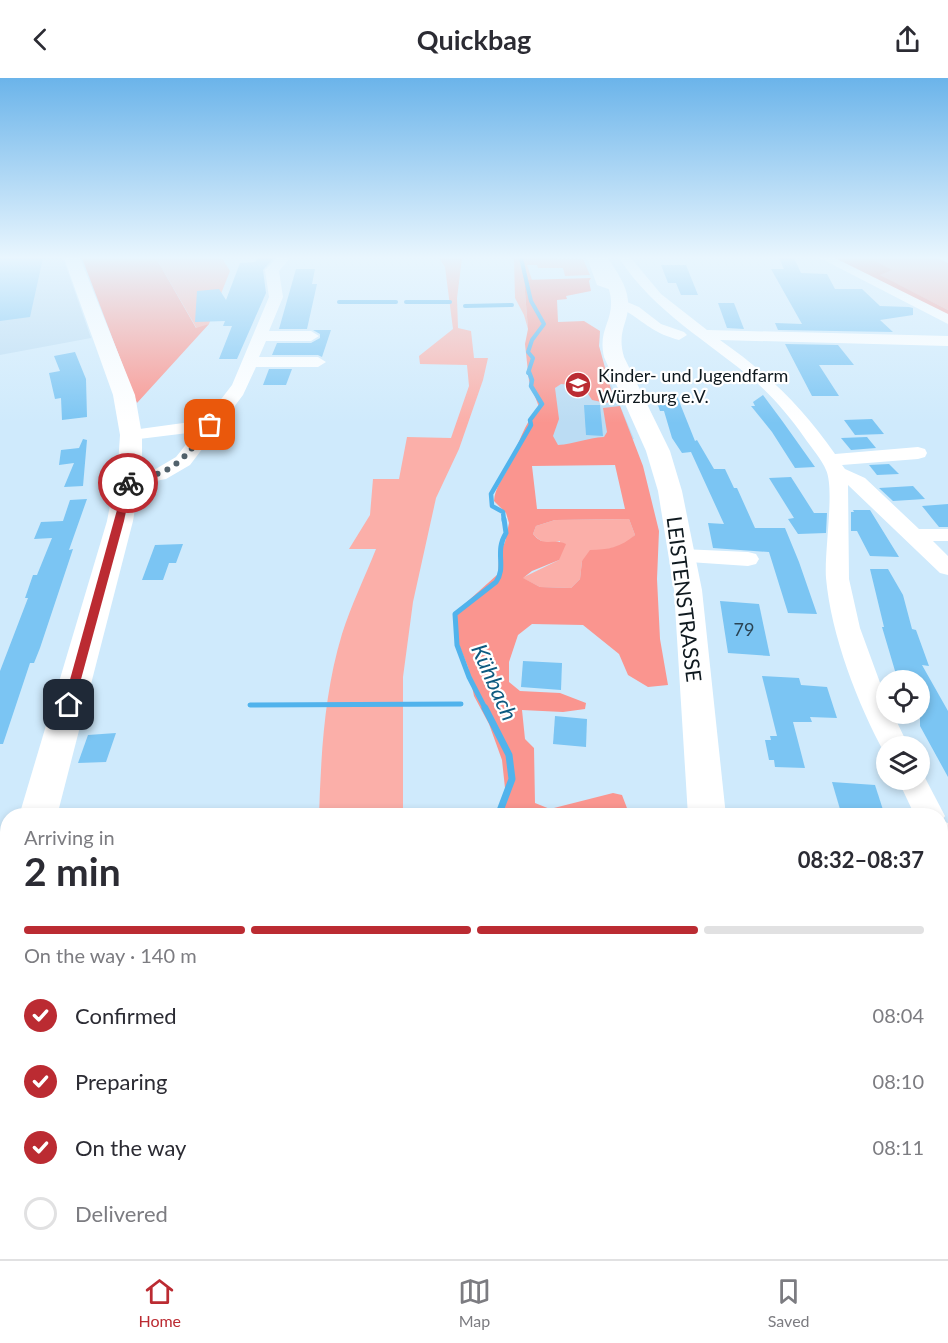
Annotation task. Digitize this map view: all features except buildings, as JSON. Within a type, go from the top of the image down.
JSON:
[{"type":"main road","points":[[40,808],[117,532],[129,480],[131,435],[124,394],[93,313]]},
{"type":"main road","name":"LEISTENSTRASSE","points":[[616,313],[610,342],[614,357],[658,451],[670,491],[682,556],[688,590],[706,808]]},
{"type":"street","points":[[129,480],[145,478],[170,470],[183,461],[240,384],[269,313]]},
{"type":"street","points":[[638,313],[656,327],[679,335]]},
{"type":"street","points":[[679,313],[781,396],[833,466],[858,482],[948,568]]},
{"type":"street","points":[[934,313],[948,320]]},
{"type":"street","points":[[260,336],[316,333],[301,361]]},
{"type":"street","points":[[707,335],[948,341]]},
{"type":"street","points":[[249,362],[318,362]]},
{"type":"street","points":[[131,435],[210,425]]},
{"type":"street","points":[[833,466],[918,453]]},
{"type":"street","points":[[833,466],[836,574],[847,622],[861,665],[890,736]]},
{"type":"street","points":[[913,535],[948,535]]},
{"type":"street","points":[[682,556],[748,559]]},
{"type":"street","points":[[917,790],[926,808]]},
{"type":"shaded area","points":[[0,313],[82,313],[91,338],[0,355]]},
{"type":"shaded area","points":[[103,313],[187,313],[196,328],[209,324],[137,403]]},
{"type":"shaded area","points":[[188,313],[213,313],[209,324],[197,329]]},
{"type":"shaded area","points":[[451,313],[458,313],[458,328],[471,331],[474,358],[488,358],[483,380],[459,449],[436,498],[413,602],[403,677],[403,808],[319,808],[327,702],[336,656],[346,623],[376,549],[349,549],[370,515],[373,479],[399,479],[407,437],[451,438],[469,386],[467,365],[420,364],[419,356],[453,329]]},
{"type":"shaded area","points":[[523,313],[527,313],[528,329]]},
{"type":"shaded area","points":[[527,313],[558,313],[558,322],[584,321],[600,331],[599,346],[614,400],[606,403],[592,400],[583,386],[561,384],[555,388],[559,419],[553,436],[558,445],[604,437],[607,432],[603,408],[620,406],[643,466],[659,531],[657,579],[660,639],[668,685],[648,687],[628,675],[619,654],[583,625],[532,624],[518,635],[509,662],[509,682],[520,691],[560,693],[586,703],[585,709],[563,712],[522,710],[525,739],[534,748],[535,803],[548,808],[504,808],[505,788],[502,760],[489,724],[474,696],[468,667],[455,635],[454,619],[468,601],[498,574],[499,556],[509,523],[506,513],[494,501],[495,496],[525,427],[539,407],[529,381],[525,344],[528,329]],"holes":[[[615,465],[625,509],[537,509],[532,466]],[[629,519],[635,535],[614,547],[590,550],[582,561],[580,579],[571,588],[540,587],[523,578],[532,571],[559,560],[566,544],[541,541],[533,534],[536,526],[555,520]]]},
{"type":"shaded area","points":[[938,313],[948,313],[948,318]]},
{"type":"shaded area","name":"Kinder- und Jugendfarm Würzburg e.V.","points":[[550,331],[600,331],[599,346],[605,370],[634,439],[522,458],[542,433]]},
{"type":"shaded area","points":[[629,519],[635,535],[624,545],[604,550],[582,561],[580,579],[571,588],[540,587],[522,578],[559,560],[560,541],[549,543],[539,540],[533,534],[536,526],[555,520]]},
{"type":"shaded area","points":[[613,793],[622,795],[627,808],[554,808]]},
{"type":"waterway","name":"Kühbach","points":[[528,373],[533,358],[528,352],[532,340],[544,324],[538,313]]},
{"type":"waterway","name":"Kühbach","points":[[504,521],[503,512],[492,506],[491,494],[531,425],[530,420],[542,404],[531,386],[532,380],[529,372]]},
{"type":"waterway","name":"Kühbach","points":[[486,710],[469,677],[457,645],[455,614],[496,582],[501,571],[501,547],[506,533],[504,519]]},
{"type":"waterway","points":[[250,705],[461,704]]},
{"type":"waterway","name":"Kühbach","points":[[485,708],[509,755],[512,779],[501,808]]},
{"type":"way so far","points":[[128,483],[129,480],[159,475],[183,461],[210,425]]},
{"type":"place","name":"Kinder- und Jugendfarm Würzburg e.V.","points":[[578,385]]},
{"type":"route","points":[[69,705],[120,521],[128,483]]}]
